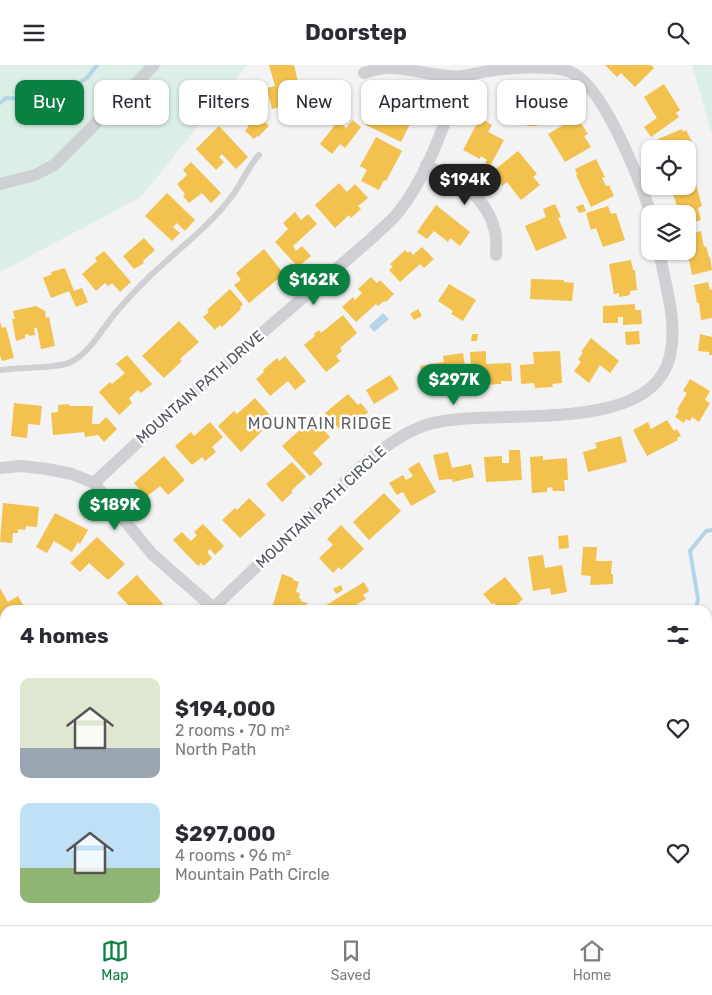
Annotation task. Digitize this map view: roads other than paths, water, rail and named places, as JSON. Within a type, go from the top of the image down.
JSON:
[{"type":"street","points":[[0,184],[36,175],[54,165],[154,65]]},
{"type":"street","points":[[364,73],[386,67],[461,77],[490,71],[537,68],[569,71],[583,80],[595,94],[609,116],[643,189],[648,205]]},
{"type":"street","name":"MOUNTAIN PATH DRIVE","points":[[94,483],[167,415],[371,239],[396,215],[426,165],[461,77]]},
{"type":"street","points":[[426,165],[466,187],[480,201],[490,217],[496,233],[496,255]]},
{"type":"street","name":"MOUNTAIN PATH CIRCLE","points":[[218,605],[368,461],[388,445],[408,434],[429,424],[452,420],[582,413],[625,403],[647,391],[662,375],[670,357],[673,337],[661,260]]},
{"type":"street","points":[[0,468],[21,466],[47,469],[72,474],[94,483],[152,554],[208,605]]},
{"type":"lane","points":[[0,370],[62,365],[78,358],[142,285],[187,244],[232,196],[259,155]]},
{"type":"water","points":[[383,313],[389,319],[374,332],[369,326]]},
{"type":"waterway","points":[[0,103],[6,98],[25,99],[42,84],[70,88],[87,78],[97,65]]},
{"type":"waterway","points":[[697,605],[698,599],[690,551],[706,531],[712,530]]},
{"type":"district","name":"MOUNTAIN RIDGE","points":[[320,423]]}]
